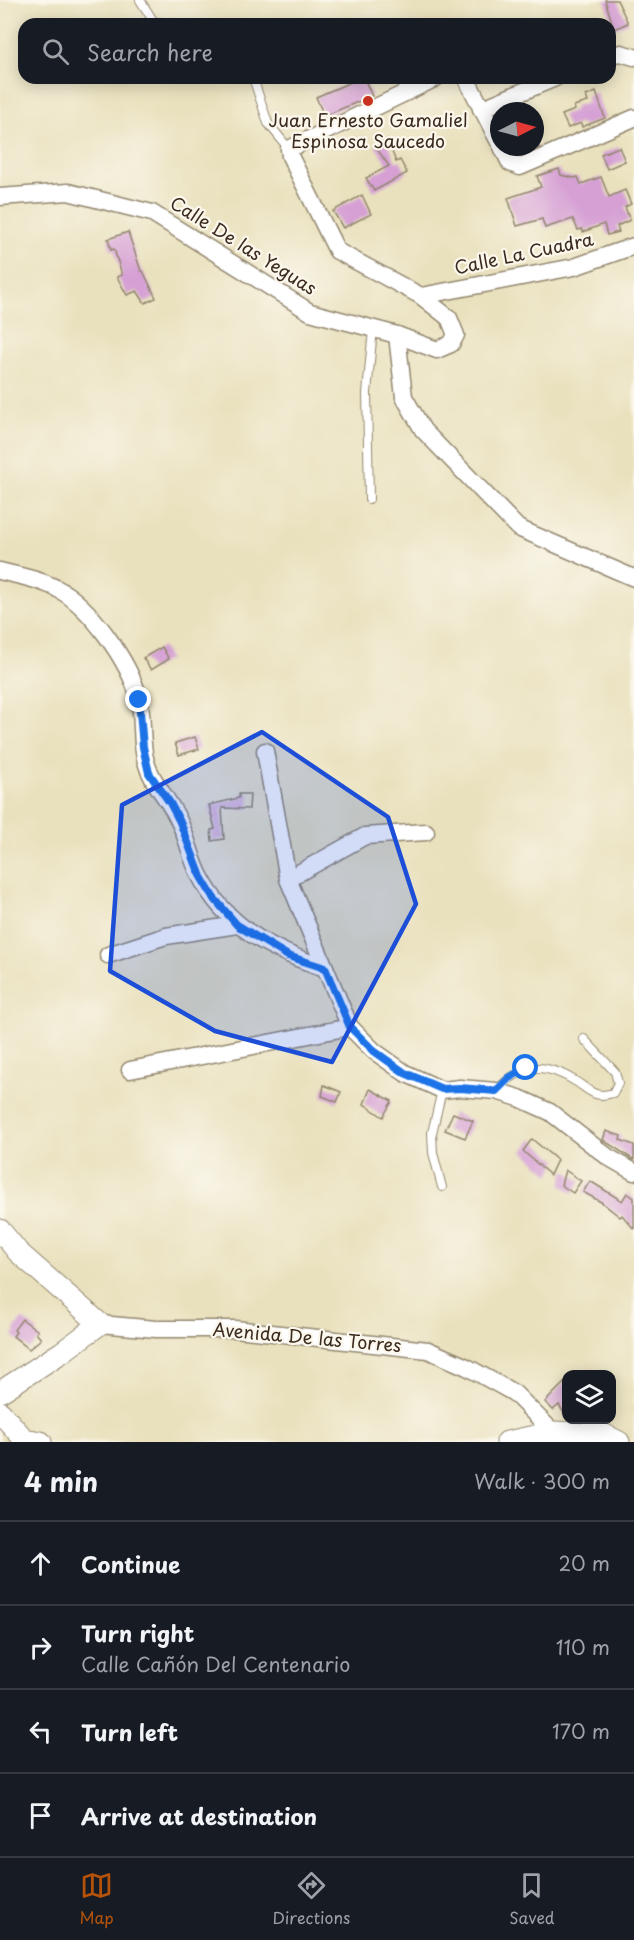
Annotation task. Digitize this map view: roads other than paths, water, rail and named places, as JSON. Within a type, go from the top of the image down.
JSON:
[{"type":"street","points":[[421,296],[337,251],[290,156],[289,149],[424,84]]},
{"type":"street","points":[[469,84],[490,126]]},
{"type":"street","points":[[481,109],[541,84]]},
{"type":"street","points":[[506,156],[510,163],[516,167],[523,166],[634,118]]},
{"type":"street","name":"Calle De las Yeguas","points":[[0,197],[68,192],[152,213],[310,312],[397,335],[437,350],[451,344],[456,335],[449,318],[421,296]]},
{"type":"street","name":"Calle La Cuadra","points":[[421,296],[574,267],[634,246]]},
{"type":"street","points":[[397,335],[404,397],[423,430],[518,528],[634,578]]},
{"type":"street","points":[[0,571],[59,589],[78,604],[117,649],[131,676],[139,700],[143,747],[149,773],[180,822],[201,877],[213,897],[237,925],[288,956],[325,968]]},
{"type":"street","points":[[265,751],[288,879],[350,1027],[374,1051],[405,1073],[442,1089],[496,1091],[519,1098],[550,1112],[608,1157],[634,1172]]},
{"type":"street","points":[[288,879],[365,836],[426,832]]},
{"type":"street","points":[[108,955],[166,936],[237,925]]},
{"type":"street","points":[[130,1070],[350,1027]]},
{"type":"street","points":[[0,1230],[18,1252],[100,1324],[0,1392]]},
{"type":"street","name":"Avenida De las Torres","points":[[100,1324],[156,1329],[235,1329],[428,1350],[467,1367],[514,1393],[553,1432]]},
{"type":"street","points":[[0,1412],[28,1441]]},
{"type":"street","points":[[507,1442],[553,1432],[603,1434],[620,1442]]},
{"type":"lane","points":[[140,0],[151,18]]},
{"type":"lane","points":[[256,84],[268,123],[289,149]]},
{"type":"lane","points":[[369,499],[367,393],[373,329]]},
{"type":"lane","points":[[496,1091],[509,1078],[526,1068],[548,1068],[574,1080],[592,1093],[603,1096],[613,1092],[618,1083],[615,1072],[584,1039]]},
{"type":"lane","points":[[442,1089],[432,1133],[433,1154],[442,1187]]},
{"type":"place","name":"Juan Ernesto Gamaliel Espinosa Saucedo","points":[[368,101]]}]
